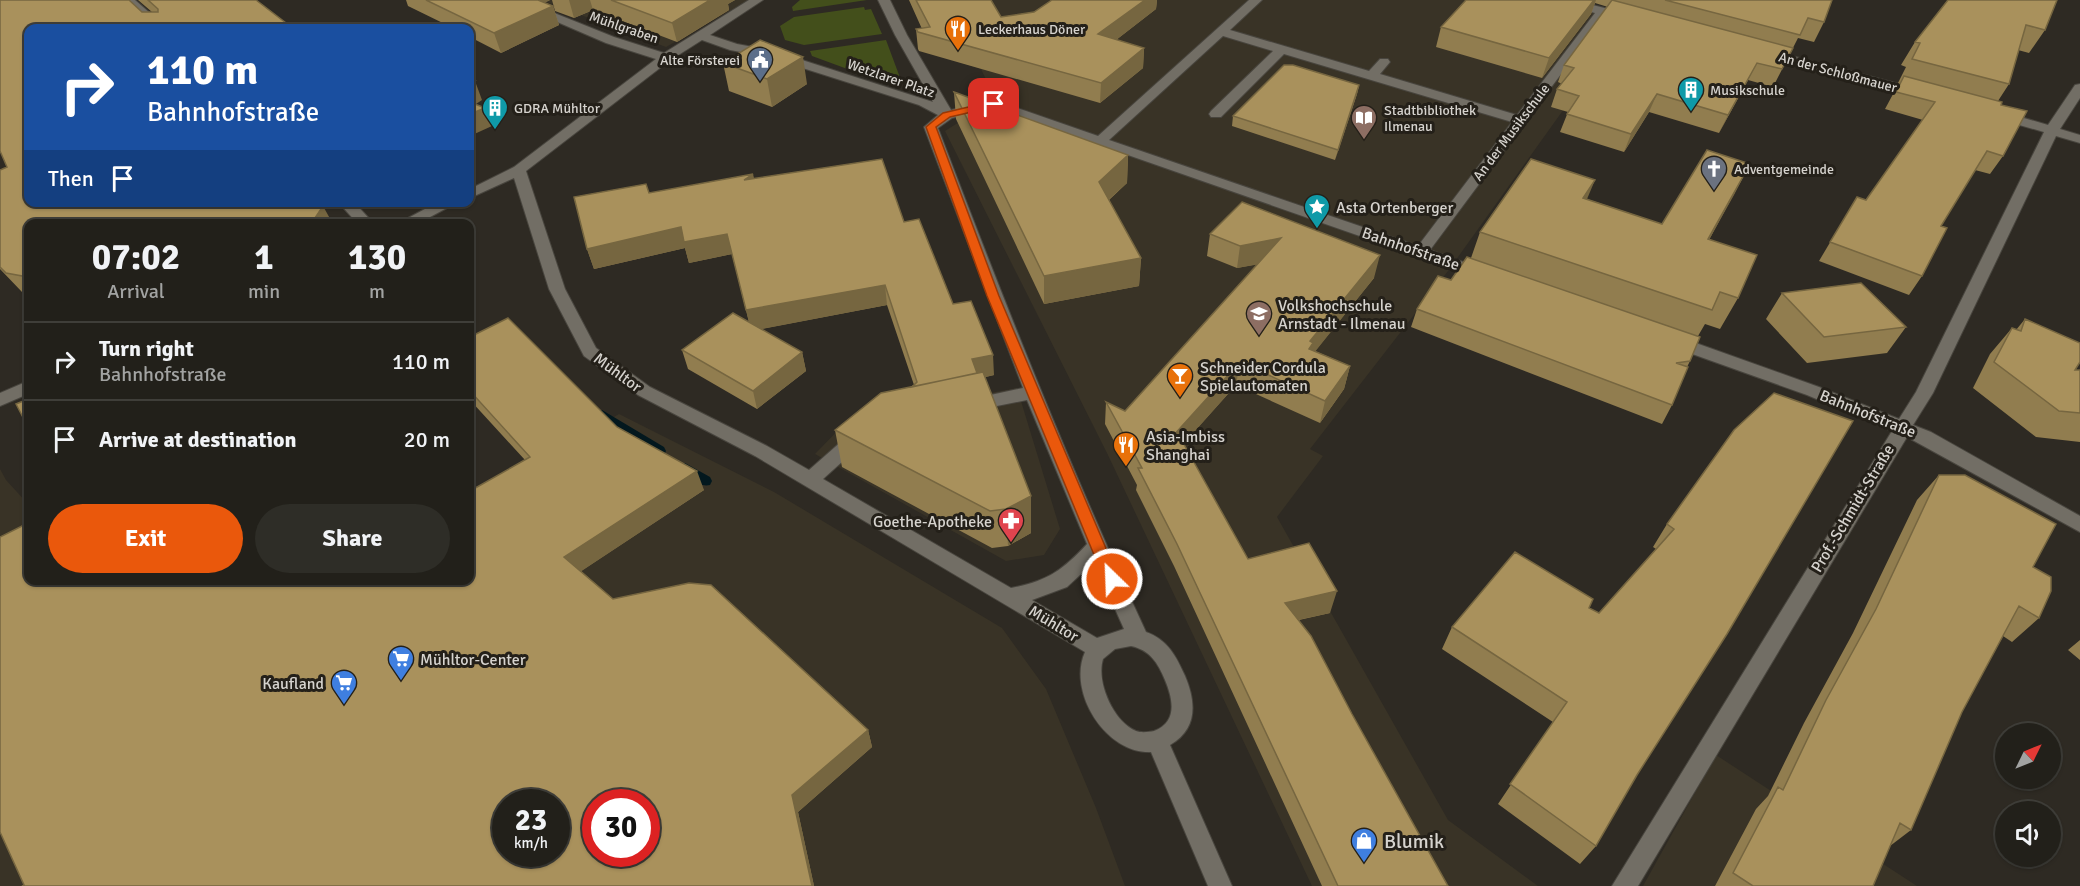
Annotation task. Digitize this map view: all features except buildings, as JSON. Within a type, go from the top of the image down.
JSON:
[{"type":"street","points":[[128,0],[156,24]]},
{"type":"street","points":[[474,192],[519,170],[665,58],[757,0]]},
{"type":"street","name":"Wetzlarer Platz","points":[[884,0],[901,35],[947,115]]},
{"type":"street","points":[[1101,140],[1256,0]]},
{"type":"street","points":[[1560,0],[1636,20]]},
{"type":"street","name":"Mühlgraben","points":[[518,2],[610,40],[665,58]]},
{"type":"street","points":[[540,12],[557,4]]},
{"type":"street","name":"An der Musikschule","points":[[1421,252],[1602,11]]},
{"type":"street","points":[[1219,31],[1520,120]]},
{"type":"street","name":"Wetzlarer Platz","points":[[700,35],[770,54],[924,102],[947,115]]},
{"type":"street","name":"An der Schloßmauer","points":[[1749,49],[1938,98]]},
{"type":"street","points":[[1216,114],[1281,50]]},
{"type":"street","points":[[1372,76],[1384,62]]},
{"type":"street","name":"Prof.-Schmidt-Straße","points":[[1624,886],[1924,393],[2052,130],[2080,88]]},
{"type":"street","name":"Bahnhofstraße","points":[[1034,392],[993,296],[931,127],[947,115],[994,104],[1500,280]]},
{"type":"street","points":[[1982,110],[2080,139]]},
{"type":"street","name":"Mühltor","points":[[519,170],[557,289],[590,352],[644,391],[761,451],[1098,649]]},
{"type":"street","points":[[350,207],[362,219]]},
{"type":"street","points":[[415,219],[441,207]]},
{"type":"street","name":"Bahnhofstraße","points":[[1656,336],[1814,391],[1925,437],[2080,525]]},
{"type":"street","points":[[0,400],[24,389]]},
{"type":"street","points":[[951,409],[1034,392],[1097,546],[1139,639]]},
{"type":"street","points":[[810,480],[872,425]]},
{"type":"street","name":"Mühltor","points":[[1010,596],[1032,593],[1069,577],[1097,546]]},
{"type":"street","points":[[1119,638],[1139,639],[1155,646],[1164,654],[1183,697],[1184,710],[1181,722],[1173,732],[1157,740],[1146,742],[1131,740],[1118,734],[1108,723],[1090,680],[1089,669],[1091,658],[1108,642],[1119,638]]},
{"type":"street","points":[[1157,740],[1220,886]]},
{"type":"shaded area","points":[[541,0],[749,0],[666,47]]},
{"type":"shaded area","points":[[909,0],[1545,0],[1627,21],[1448,271],[1310,449],[1323,456],[1277,517],[1448,820],[1538,886],[1312,886],[1107,453],[945,131],[967,117],[999,112],[994,96],[981,69],[935,54]]},
{"type":"shaded area","points":[[1017,388],[1060,529],[1044,555],[1006,561],[815,454],[849,419]]},
{"type":"shaded area","name":"Mühltor-Center","points":[[619,414],[774,492],[1002,628],[1046,689],[1096,808],[1125,886],[0,886],[0,469],[6,480],[24,500],[24,585],[474,585],[474,540],[478,500]]},
{"type":"shaded area","points":[[1716,755],[1917,886],[1643,886]]},
{"type":"green space","points":[[800,0],[867,0],[793,11],[792,7]]},
{"type":"green space","points":[[864,7],[865,10],[871,9],[882,34],[804,45],[785,40],[780,26],[794,17]]},
{"type":"green space","points":[[886,40],[902,83],[891,85],[812,56],[810,51]]},
{"type":"waterway","name":"Mühlgraben","points":[[602,415],[659,451]]},
{"type":"waterway","name":"Mühlgraben","points":[[685,468],[705,481]]},
{"type":"place","name":"Leckerhaus Döner","points":[[958,52]]},
{"type":"place","name":"Alte Försterei","points":[[760,83]]},
{"type":"place","name":"Musikschule","points":[[1691,113]]},
{"type":"place","name":"GDRA Mühltor","points":[[495,131]]},
{"type":"place","name":"Stadtbibliothek Ilmenau","points":[[1364,141]]},
{"type":"place","name":"Adventgemeinde","points":[[1714,192]]},
{"type":"place","name":"Asta Ortenberger","points":[[1317,230]]},
{"type":"place","name":"Volkshochschule Arnstadt - Ilmenau","points":[[1259,337]]},
{"type":"place","name":"Schneider Cordula Spielautomaten","points":[[1180,399]]},
{"type":"place","name":"Asia-Imbiss Shanghai","points":[[1126,468]]},
{"type":"place","name":"Goethe-Apotheke","points":[[1011,544]]},
{"type":"place","name":"Mühltor-Center","points":[[401,682]]},
{"type":"place","name":"Kaufland","points":[[344,706]]},
{"type":"place","name":"Blumik","points":[[1364,864]]},
{"type":"route","points":[[994,104],[968,108],[947,115],[931,127],[993,296],[1112,579]]}]
